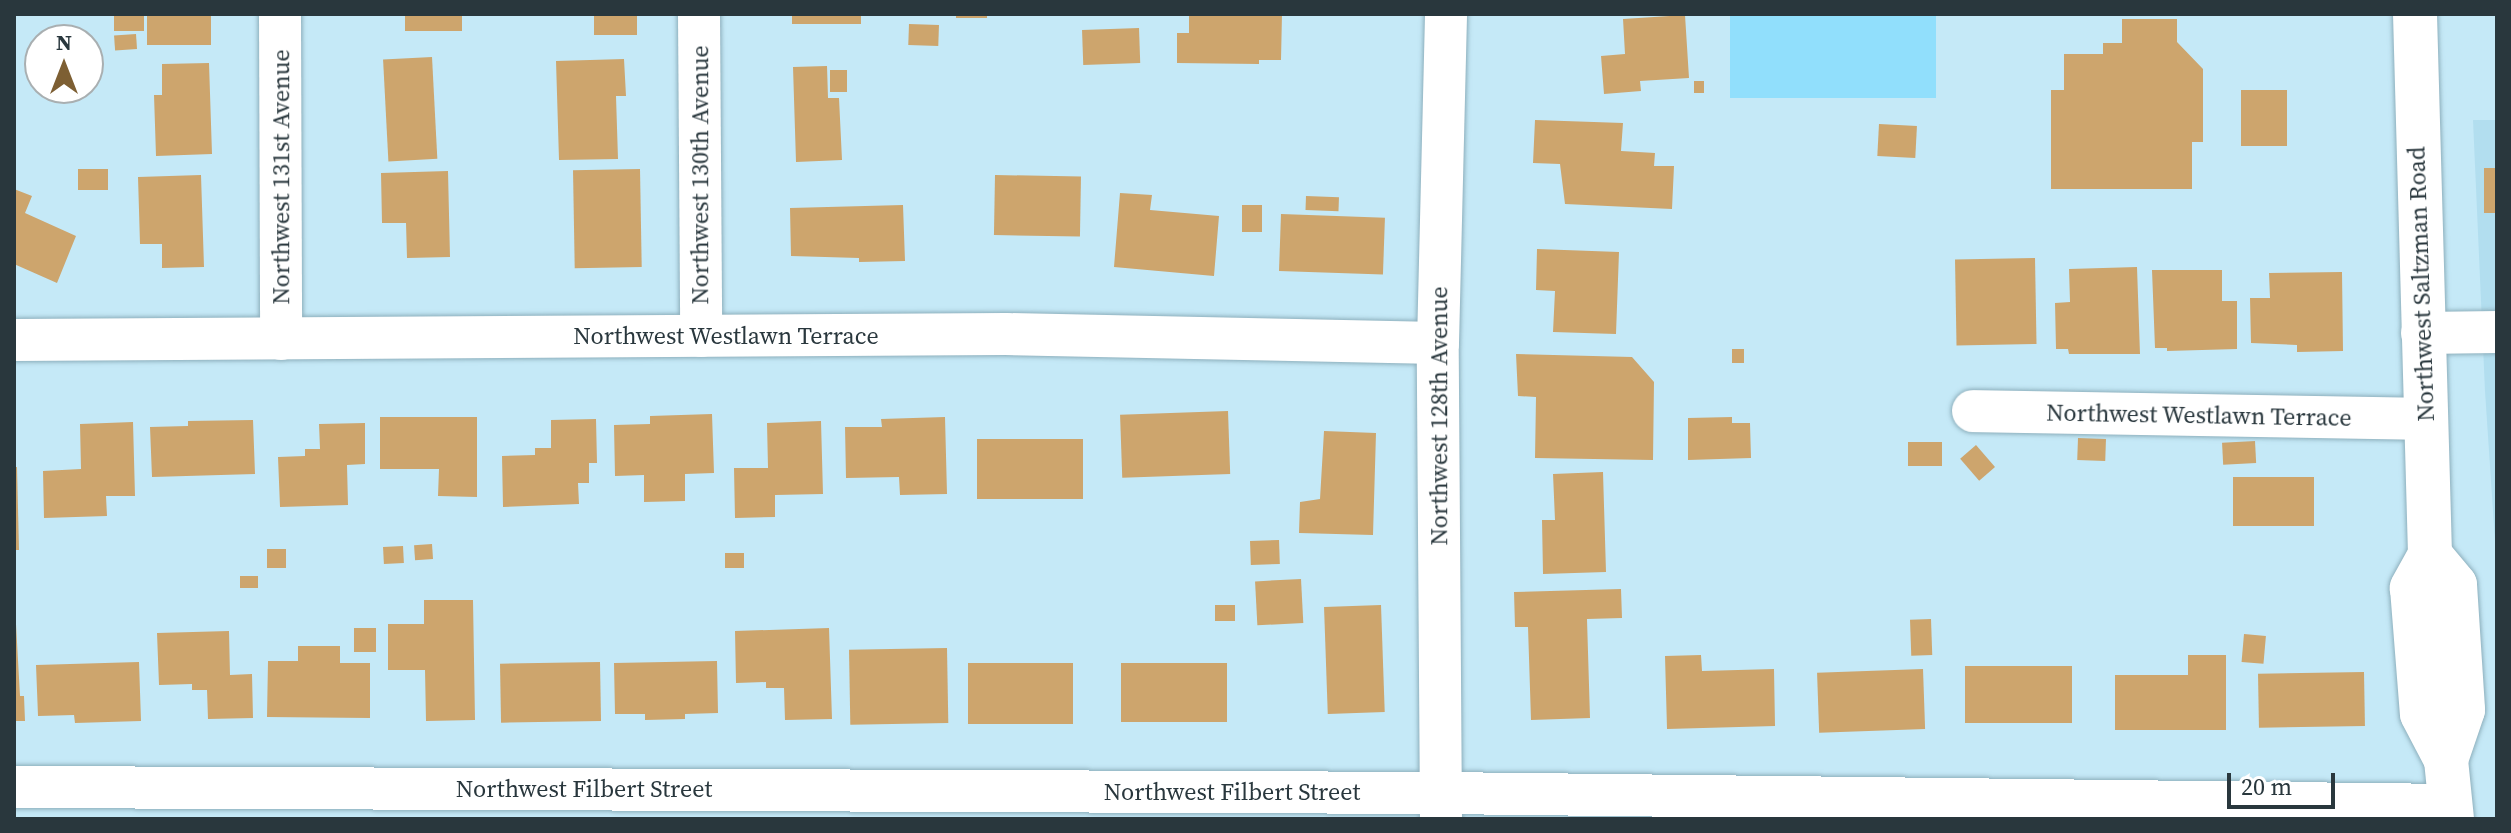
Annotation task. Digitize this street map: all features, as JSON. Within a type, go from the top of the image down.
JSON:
[{"type":"main road","name":"Northwest Saltzman Road","points":[[2415,14],[2430,555],[2412,588],[2422,714],[2446,760],[2452,812]]},
{"type":"street","name":"Northwest 131st Avenue","points":[[280,14],[281,339]]},
{"type":"street","name":"Northwest 130th Avenue","points":[[699,14],[701,336]]},
{"type":"street","name":"Northwest 128th Avenue","points":[[1441,806],[1438,343],[1446,14]]},
{"type":"street","points":[[2422,333],[2497,332]]},
{"type":"street","name":"Northwest Westlawn Terrace","points":[[14,340],[1006,334],[1438,343]]},
{"type":"street","name":"Northwest Westlawn Terrace","points":[[1973,411],[2425,419]]},
{"type":"street","name":"Northwest Filbert Street","points":[[14,787],[100,803],[2452,812]]},
{"type":"shaded area","points":[[1730,14],[1936,14],[1936,98],[1730,98]]},
{"type":"shaded area","points":[[2473,120],[2497,120],[2497,571],[2485,391]]},
{"type":"building","points":[[114,14],[144,14],[144,31],[114,31]]},
{"type":"building","points":[[147,14],[211,14],[211,45],[147,45]]},
{"type":"building","points":[[405,14],[462,14],[462,31],[405,31]]},
{"type":"building","points":[[594,14],[637,14],[637,35],[594,35]]},
{"type":"building","points":[[792,14],[861,14],[861,24],[792,24]]},
{"type":"building","points":[[956,14],[987,14],[987,18],[956,18]]},
{"type":"building","points":[[1189,14],[1282,14],[1281,60],[1259,60],[1259,64],[1177,63],[1177,33],[1189,33]]},
{"type":"building","points":[[1685,15],[1689,78],[1640,81],[1641,91],[1604,94],[1601,56],[1625,54],[1623,19]]},
{"type":"building","points":[[2122,19],[2177,19],[2177,42],[2203,69],[2203,142],[2192,142],[2192,189],[2051,189],[2051,90],[2064,90],[2064,54],[2103,54],[2103,43],[2122,43]]},
{"type":"building","points":[[909,24],[939,25],[938,46],[908,45]]},
{"type":"building","points":[[1139,28],[1140,63],[1083,65],[1082,30]]},
{"type":"building","points":[[136,34],[137,49],[115,50],[114,36]]},
{"type":"building","points":[[432,57],[437,159],[388,161],[383,60]]},
{"type":"building","points":[[624,59],[626,96],[616,96],[618,159],[559,160],[556,61]]},
{"type":"building","points":[[209,63],[212,154],[156,156],[154,95],[162,95],[162,64]]},
{"type":"building","points":[[827,66],[828,98],[839,98],[842,160],[796,162],[793,67]]},
{"type":"building","points":[[830,70],[847,70],[847,92],[830,92]]},
{"type":"building","points":[[1694,81],[1704,81],[1704,93],[1694,93]]},
{"type":"building","points":[[2241,90],[2287,90],[2287,146],[2241,146]]},
{"type":"building","points":[[1535,120],[1623,123],[1621,151],[1655,153],[1654,166],[1674,166],[1672,209],[1565,204],[1560,164],[1533,163]]},
{"type":"building","points":[[1879,124],[1917,126],[1915,158],[1877,156]]},
{"type":"building","points":[[2484,168],[2497,168],[2497,213],[2484,213]]},
{"type":"building","points":[[78,169],[108,169],[108,190],[78,190]]},
{"type":"building","points":[[640,169],[642,267],[575,268],[573,170]]},
{"type":"building","points":[[448,171],[450,257],[407,258],[406,223],[382,223],[381,173]]},
{"type":"building","points":[[201,175],[204,267],[162,268],[162,244],[140,244],[138,177]]},
{"type":"building","points":[[995,175],[1081,177],[1080,236],[994,235]]},
{"type":"building","points":[[14,189],[32,196],[25,213],[76,236],[57,283],[14,264]]},
{"type":"building","points":[[1120,193],[1152,195],[1150,210],[1219,216],[1214,276],[1114,267]]},
{"type":"building","points":[[1306,196],[1339,197],[1338,211],[1306,210]]},
{"type":"building","points":[[903,205],[905,261],[859,262],[859,258],[791,256],[790,208]]},
{"type":"building","points":[[1242,205],[1262,205],[1262,232],[1242,232]]},
{"type":"building","points":[[1281,214],[1385,218],[1383,275],[1279,271]]},
{"type":"building","points":[[1537,249],[1619,252],[1616,334],[1553,332],[1555,291],[1536,290]]},
{"type":"building","points":[[2035,258],[2037,344],[1957,345],[1955,259]]},
{"type":"building","points":[[2137,267],[2140,354],[2069,354],[2068,349],[2056,349],[2055,303],[2070,302],[2069,269]]},
{"type":"building","points":[[2152,270],[2222,270],[2222,301],[2237,301],[2237,349],[2167,351],[2167,348],[2155,348]]},
{"type":"building","points":[[2342,272],[2343,351],[2297,352],[2297,345],[2251,343],[2250,298],[2270,298],[2269,273]]},
{"type":"building","points":[[1732,349],[1744,349],[1744,363],[1732,363]]},
{"type":"building","points":[[1516,354],[1632,357],[1654,382],[1653,460],[1535,458],[1536,397],[1518,396]]},
{"type":"building","points":[[1228,411],[1230,474],[1122,478],[1120,415]]},
{"type":"building","points":[[712,414],[714,473],[685,474],[685,501],[644,502],[644,475],[615,476],[614,425],[650,424],[650,416]]},
{"type":"building","points":[[380,417],[477,417],[477,497],[438,496],[439,469],[380,469]]},
{"type":"building","points":[[945,417],[947,494],[900,495],[899,477],[846,478],[845,427],[882,427],[881,419]]},
{"type":"building","points":[[1732,417],[1732,423],[1750,423],[1751,458],[1688,460],[1688,418]]},
{"type":"building","points":[[596,419],[597,463],[589,463],[589,483],[578,483],[579,504],[503,507],[502,456],[535,455],[535,448],[551,448],[551,420]]},
{"type":"building","points":[[253,420],[255,474],[152,477],[150,427],[188,426],[188,421]]},
{"type":"building","points":[[821,421],[823,494],[775,495],[775,517],[735,518],[734,468],[768,468],[767,423]]},
{"type":"building","points":[[133,422],[135,496],[106,496],[107,516],[44,518],[43,471],[81,469],[80,424]]},
{"type":"building","points":[[365,423],[365,464],[347,465],[348,505],[280,507],[278,457],[305,456],[305,449],[320,449],[319,424]]},
{"type":"building","points":[[1324,431],[1376,433],[1373,535],[1299,533],[1300,502],[1320,499]]},
{"type":"building","points":[[2078,438],[2106,439],[2105,461],[2077,460]]},
{"type":"building","points":[[977,439],[1083,439],[1083,499],[977,499]]},
{"type":"building","points":[[2255,441],[2256,463],[2223,465],[2222,443]]},
{"type":"building","points":[[1908,442],[1942,442],[1942,466],[1908,466]]},
{"type":"building","points":[[1976,445],[1995,467],[1979,481],[1960,459]]},
{"type":"building","points":[[14,467],[17,467],[19,550],[14,550]]},
{"type":"building","points":[[1603,472],[1606,572],[1543,574],[1542,520],[1555,520],[1553,474]]},
{"type":"building","points":[[2233,477],[2314,477],[2314,526],[2233,526]]},
{"type":"building","points":[[1279,540],[1280,564],[1251,565],[1250,541]]},
{"type":"building","points":[[432,544],[433,559],[415,560],[414,545]]},
{"type":"building","points":[[403,546],[404,563],[384,564],[383,547]]},
{"type":"building","points":[[267,549],[286,549],[286,568],[267,568]]},
{"type":"building","points":[[725,553],[744,553],[744,568],[725,568]]},
{"type":"building","points":[[240,576],[258,576],[258,588],[240,588]]},
{"type":"building","points":[[1301,579],[1303,623],[1257,625],[1255,581]]},
{"type":"building","points":[[14,588],[20,696],[24,696],[25,721],[14,721]]},
{"type":"building","points":[[1621,589],[1622,618],[1587,619],[1590,718],[1531,720],[1528,627],[1515,627],[1514,592]]},
{"type":"building","points":[[424,600],[473,600],[475,720],[426,721],[425,670],[388,670],[388,624],[424,624]]},
{"type":"building","points":[[1215,605],[1235,605],[1235,621],[1215,621]]},
{"type":"building","points":[[1381,605],[1385,712],[1328,714],[1324,607]]},
{"type":"building","points":[[1931,619],[1932,655],[1911,656],[1910,620]]},
{"type":"building","points":[[354,628],[376,628],[376,652],[354,652]]},
{"type":"building","points":[[829,628],[832,719],[785,720],[784,688],[766,688],[766,682],[736,683],[735,631]]},
{"type":"building","points":[[229,631],[230,675],[252,674],[253,718],[208,719],[207,690],[192,690],[192,684],[159,685],[157,633]]},
{"type":"building","points":[[2244,634],[2266,636],[2263,664],[2242,662]]},
{"type":"building","points":[[298,646],[340,646],[340,663],[370,663],[370,718],[267,717],[268,661],[298,661]]},
{"type":"building","points":[[947,648],[948,723],[850,725],[849,650]]},
{"type":"building","points":[[1701,655],[1702,671],[1774,669],[1775,726],[1667,729],[1665,656]]},
{"type":"building","points":[[2188,655],[2226,655],[2226,730],[2115,730],[2115,675],[2188,675]]},
{"type":"building","points":[[717,661],[718,713],[685,714],[685,719],[645,720],[645,714],[615,714],[614,663]]},
{"type":"building","points":[[139,662],[141,721],[75,723],[74,715],[38,716],[36,665]]},
{"type":"building","points":[[600,662],[601,721],[501,723],[500,664]]},
{"type":"building","points":[[968,663],[1073,663],[1073,724],[968,724]]},
{"type":"building","points":[[1121,663],[1227,663],[1227,722],[1121,722]]},
{"type":"building","points":[[1965,666],[2072,666],[2072,723],[1965,723]]},
{"type":"building","points":[[1923,669],[1925,729],[1819,733],[1817,673]]},
{"type":"building","points":[[2364,672],[2365,726],[2259,728],[2258,674]]}]
